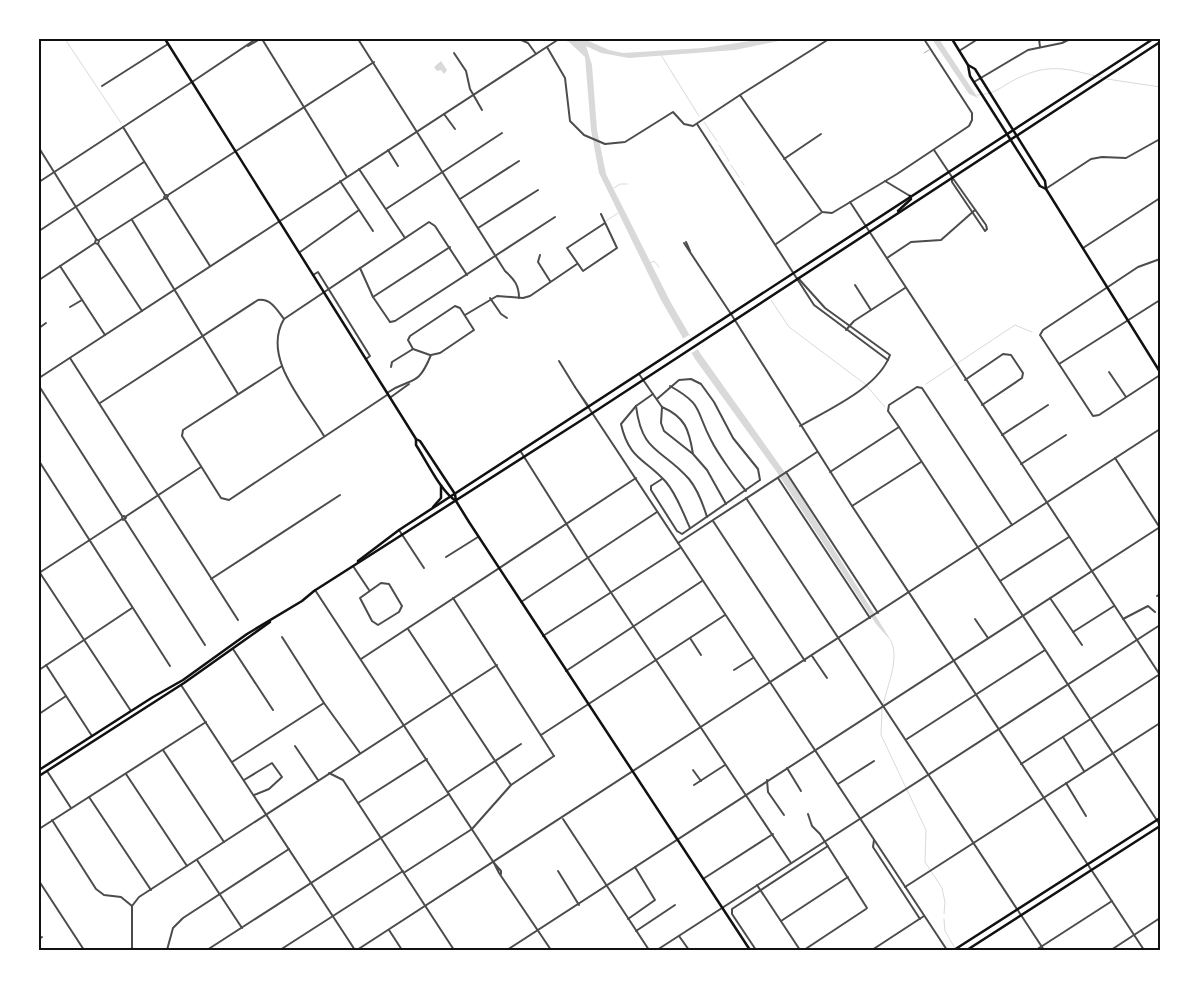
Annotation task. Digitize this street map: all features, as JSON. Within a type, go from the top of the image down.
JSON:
[{"type":"main road","points":[[165,39],[416,439],[420,441],[455,494],[456,501],[478,536],[750,950]]},
{"type":"main road","points":[[952,39],[968,65],[974,82],[984,98],[1040,186],[1046,189]]},
{"type":"main road","points":[[353,566],[399,530],[1013,128],[1153,39]]},
{"type":"main road","points":[[39,776],[181,684],[315,590],[403,536],[1160,42]]},
{"type":"main road","points":[[968,65],[989,90],[1018,135],[1045,181],[1046,189],[1160,373]]},
{"type":"main road","points":[[895,214],[911,199],[910,196]]},
{"type":"main road","points":[[416,439],[416,444],[441,484],[450,497],[456,501]]},
{"type":"main road","points":[[431,510],[441,498],[441,484]]},
{"type":"main road","points":[[39,770],[131,711],[181,684],[248,634],[270,621]]},
{"type":"main road","points":[[955,949],[1160,818]]},
{"type":"main road","points":[[967,950],[1160,826]]},
{"type":"street","points":[[39,182],[259,39],[347,177]]},
{"type":"street","points":[[358,39],[496,256],[515,282],[519,289],[519,298]]},
{"type":"street","points":[[519,39],[528,43],[536,54]]},
{"type":"street","points":[[39,378],[558,39]]},
{"type":"street","points":[[547,47],[565,78],[570,121],[578,132],[601,143],[625,142],[674,112],[688,126],[697,124],[829,39]]},
{"type":"street","points":[[776,244],[822,212],[832,213],[969,126],[972,120],[972,113],[924,39]]},
{"type":"street","points":[[960,51],[978,39]]},
{"type":"street","points":[[1039,39],[1040,47]]},
{"type":"street","points":[[974,82],[1010,58],[1070,39]]},
{"type":"street","points":[[102,86],[168,44]]},
{"type":"street","points":[[454,52],[468,76],[472,95],[482,110]]},
{"type":"street","points":[[39,280],[374,62]]},
{"type":"street","points":[[740,95],[822,212]]},
{"type":"street","points":[[444,114],[455,129]]},
{"type":"street","points":[[697,124],[798,278],[819,303],[873,342],[889,358]]},
{"type":"street","points":[[123,128],[210,266]]},
{"type":"street","points":[[386,209],[502,133]]},
{"type":"street","points":[[784,159],[821,134]]},
{"type":"street","points":[[1046,189],[1091,159],[1102,157],[1126,158],[1160,139]]},
{"type":"street","points":[[39,148],[98,240]]},
{"type":"street","points":[[388,150],[398,166]]},
{"type":"street","points":[[934,150],[987,227],[986,230],[983,230],[952,182],[952,177]]},
{"type":"street","points":[[460,200],[519,161]]},
{"type":"street","points":[[39,231],[144,162]]},
{"type":"street","points":[[359,169],[405,238]]},
{"type":"street","points":[[884,180],[910,196]]},
{"type":"street","points":[[340,181],[373,231]]},
{"type":"street","points":[[478,228],[538,190]]},
{"type":"street","points":[[1083,248],[1160,198]]},
{"type":"street","points":[[850,202],[965,380],[1160,674],[1021,764]]},
{"type":"street","points":[[300,252],[315,242],[318,237],[359,210]]},
{"type":"street","points":[[886,258],[911,242],[941,240],[975,210]]},
{"type":"street","points":[[601,214],[617,248],[586,271],[581,269],[567,248],[605,223]]},
{"type":"street","points":[[359,268],[373,298],[390,324],[555,217]]},
{"type":"street","points":[[132,220],[238,394]]},
{"type":"street","points":[[324,436],[282,366],[277,337],[284,318],[431,221],[467,274]]},
{"type":"street","points":[[97,243],[142,311]]},
{"type":"street","points":[[685,243],[908,593],[1144,950]]},
{"type":"street","points":[[373,298],[450,247]]},
{"type":"street","points":[[540,255],[538,262],[550,281]]},
{"type":"street","points":[[1040,334],[1042,330],[1143,265],[1160,259]]},
{"type":"street","points":[[464,315],[490,298],[497,296],[519,298],[530,296],[577,264]]},
{"type":"street","points":[[60,266],[105,335]]},
{"type":"street","points":[[314,275],[318,272],[328,288],[370,356],[366,359]]},
{"type":"street","points":[[798,278],[814,305],[870,347],[889,358]]},
{"type":"street","points":[[855,285],[871,310]]},
{"type":"street","points":[[846,330],[871,310],[906,288]]},
{"type":"street","points":[[490,298],[501,314],[507,318]]},
{"type":"street","points":[[70,307],[82,300]]},
{"type":"street","points":[[100,403],[258,300],[269,302],[284,318]]},
{"type":"street","points":[[1058,364],[1160,300]]},
{"type":"street","points":[[455,306],[459,307],[474,330],[440,353],[430,355],[413,349],[408,339],[455,306]]},
{"type":"street","points":[[39,328],[46,323]]},
{"type":"street","points":[[1036,332],[1040,334],[1094,417],[1160,373]]},
{"type":"street","points":[[870,347],[873,342]]},
{"type":"street","points":[[391,367],[392,362],[413,349]]},
{"type":"street","points":[[965,380],[1003,354],[1011,355],[1022,373],[1022,378],[982,405]]},
{"type":"street","points":[[390,398],[421,376],[430,355]]},
{"type":"street","points":[[70,358],[238,620]]},
{"type":"street","points":[[800,426],[864,388],[874,379],[889,358]]},
{"type":"street","points":[[558,361],[947,950]]},
{"type":"street","points":[[282,366],[183,430],[182,436],[221,498],[229,500],[396,388],[409,384]]},
{"type":"street","points":[[1109,372],[1126,397]]},
{"type":"street","points":[[639,374],[662,407],[681,418],[688,432],[692,454]]},
{"type":"street","points":[[657,399],[670,386],[680,380],[692,379],[701,384],[714,402],[733,438],[758,469],[760,480],[758,484],[682,534],[677,531],[652,491],[651,486],[662,479]]},
{"type":"street","points":[[39,386],[205,645]]},
{"type":"street","points":[[670,386],[687,396],[697,407],[711,440],[746,491]]},
{"type":"street","points":[[1012,525],[920,386],[887,408],[1160,826]]},
{"type":"street","points":[[653,394],[636,406],[621,424],[624,435],[640,461],[662,479],[676,498],[690,528]]},
{"type":"street","points":[[1002,435],[1048,405]]},
{"type":"street","points":[[636,406],[638,425],[644,438],[653,449],[688,478],[697,490],[707,517]]},
{"type":"street","points":[[662,407],[661,423],[664,431],[692,454],[707,470],[726,504]]},
{"type":"street","points":[[830,472],[899,427]]},
{"type":"street","points":[[181,684],[356,950],[701,729],[1160,428]]},
{"type":"street","points":[[1021,464],[1066,435]]},
{"type":"street","points":[[521,451],[588,558],[612,591],[701,729],[791,863]]},
{"type":"street","points":[[678,543],[817,452]]},
{"type":"street","points":[[508,950],[579,905],[676,839],[1160,527],[1115,458]]},
{"type":"street","points":[[39,461],[170,666]]},
{"type":"street","points":[[852,506],[921,462]]},
{"type":"street","points":[[131,711],[39,573],[201,467]]},
{"type":"street","points":[[786,473],[878,613]]},
{"type":"street","points":[[361,659],[636,478]]},
{"type":"street","points":[[778,478],[871,617]]},
{"type":"street","points":[[211,580],[340,496]]},
{"type":"street","points":[[746,498],[907,739],[1044,950]]},
{"type":"street","points":[[521,602],[658,512]]},
{"type":"street","points":[[713,520],[805,660]]},
{"type":"street","points":[[399,530],[424,568]]},
{"type":"street","points":[[446,557],[478,536]]},
{"type":"street","points":[[999,581],[1069,537]]},
{"type":"street","points":[[543,636],[680,547]]},
{"type":"street","points":[[353,566],[369,590]]},
{"type":"street","points":[[566,671],[702,581]]},
{"type":"street","points":[[381,583],[387,583],[401,602],[402,609],[382,624],[375,624],[360,600],[362,595],[369,590],[381,583]]},
{"type":"street","points":[[315,590],[494,863],[501,870],[501,874],[551,950]]},
{"type":"street","points":[[453,598],[554,756],[558,758]]},
{"type":"street","points":[[1050,598],[1082,645]]},
{"type":"street","points":[[1073,632],[1114,606]]},
{"type":"street","points":[[1123,619],[1137,614],[1148,606],[1155,612]]},
{"type":"street","points":[[39,670],[132,608]]},
{"type":"street","points":[[542,735],[725,615]]},
{"type":"street","points":[[975,619],[988,638]]},
{"type":"street","points":[[657,950],[1160,625]]},
{"type":"street","points":[[407,628],[510,786]]},
{"type":"street","points":[[282,638],[324,703],[360,753]]},
{"type":"street","points":[[690,638],[701,655]]},
{"type":"street","points":[[232,648],[273,710]]},
{"type":"street","points":[[907,739],[1045,650]]},
{"type":"street","points":[[812,656],[827,678]]},
{"type":"street","points":[[734,670],[753,658]]},
{"type":"street","points":[[132,950],[132,906],[138,897],[497,665]]},
{"type":"street","points":[[46,666],[92,736]]},
{"type":"street","points":[[39,714],[66,696]]},
{"type":"street","points":[[232,762],[324,703]]},
{"type":"street","points":[[39,829],[206,722]]},
{"type":"street","points":[[905,887],[1160,723]]},
{"type":"street","points":[[1062,737],[1084,771]]},
{"type":"street","points":[[207,950],[381,838],[521,744]]},
{"type":"street","points":[[295,746],[318,780]]},
{"type":"street","points":[[162,750],[224,842]]},
{"type":"street","points":[[280,950],[472,828],[510,786],[554,756]]},
{"type":"street","points":[[358,803],[427,759]]},
{"type":"street","points":[[838,784],[874,761]]},
{"type":"street","points":[[244,780],[272,763],[282,778],[269,789],[254,795]]},
{"type":"street","points":[[694,785],[725,765]]},
{"type":"street","points":[[787,768],[801,791]]},
{"type":"street","points":[[693,770],[701,781]]},
{"type":"street","points":[[47,771],[71,808]]},
{"type":"street","points":[[126,773],[187,866]]},
{"type":"street","points":[[329,773],[343,780],[454,950]]},
{"type":"street","points":[[767,780],[768,792],[784,815]]},
{"type":"street","points":[[1066,784],[1086,816]]},
{"type":"street","points":[[89,797],[151,890]]},
{"type":"street","points":[[804,950],[868,908],[828,846],[812,826],[808,814]]},
{"type":"street","points":[[563,818],[649,950]]},
{"type":"street","points":[[52,820],[96,889],[104,895],[121,897],[132,906]]},
{"type":"street","points":[[703,880],[772,834]]},
{"type":"street","points":[[874,840],[873,847],[920,919]]},
{"type":"street","points":[[756,950],[732,914],[732,909],[828,846]]},
{"type":"street","points":[[167,950],[172,932],[178,921],[289,849]]},
{"type":"street","points":[[197,860],[242,928]]},
{"type":"street","points":[[628,919],[655,900],[635,867]]},
{"type":"street","points":[[558,871],[579,905]]},
{"type":"street","points":[[781,921],[848,877]]},
{"type":"street","points":[[39,881],[84,950]]},
{"type":"street","points":[[757,885],[800,950]]},
{"type":"street","points":[[1036,950],[1112,901]]},
{"type":"street","points":[[636,931],[675,906]]},
{"type":"street","points":[[872,950],[924,916]]},
{"type":"street","points":[[1111,950],[1160,918]]},
{"type":"street","points":[[389,930],[402,950]]},
{"type":"street","points":[[679,936],[689,950]]},
{"type":"lane","points":[[924,53],[931,49]]},
{"type":"shaded area","points":[[559,39],[584,39],[609,50],[623,53],[703,48],[764,39],[788,39],[735,50],[629,58],[601,53],[586,46],[592,65],[597,130],[606,174],[670,301],[700,353],[791,481],[892,642],[876,624],[776,471],[695,359],[661,300],[599,173],[591,130],[585,57],[569,42]]},
{"type":"shaded area","points":[[932,39],[939,39],[978,98],[969,94]]},
{"type":"shaded area","points":[[441,61],[447,70],[444,74],[441,70],[437,71],[434,67]]},
{"type":"pier","points":[[689,335],[698,349],[690,354],[681,340]]},
{"type":"waterway","points":[[65,39],[121,123]]},
{"type":"waterway","points":[[661,55],[699,116]]},
{"type":"waterway","points":[[977,95],[994,92],[1016,79],[1039,70],[1069,70],[1103,78]]},
{"type":"waterway","points":[[1107,79],[1160,87]]},
{"type":"waterway","points":[[704,122],[717,141]]},
{"type":"waterway","points":[[719,145],[729,161]]},
{"type":"waterway","points":[[731,165],[739,177]]},
{"type":"waterway","points":[[741,181],[744,185]]},
{"type":"waterway","points":[[614,188],[620,184],[627,184]]},
{"type":"waterway","points":[[606,221],[618,213]]},
{"type":"waterway","points":[[650,263],[654,261],[659,267]]},
{"type":"waterway","points":[[771,300],[789,327],[865,384],[885,407]]},
{"type":"waterway","points":[[926,384],[1015,325],[1032,332]]},
{"type":"waterway","points":[[883,705],[892,673],[894,656],[891,641]]},
{"type":"waterway","points":[[882,709],[881,735],[926,830],[925,862],[942,888],[945,902],[944,914]]},
{"type":"waterway","points":[[944,919],[945,931],[956,950]]}]
